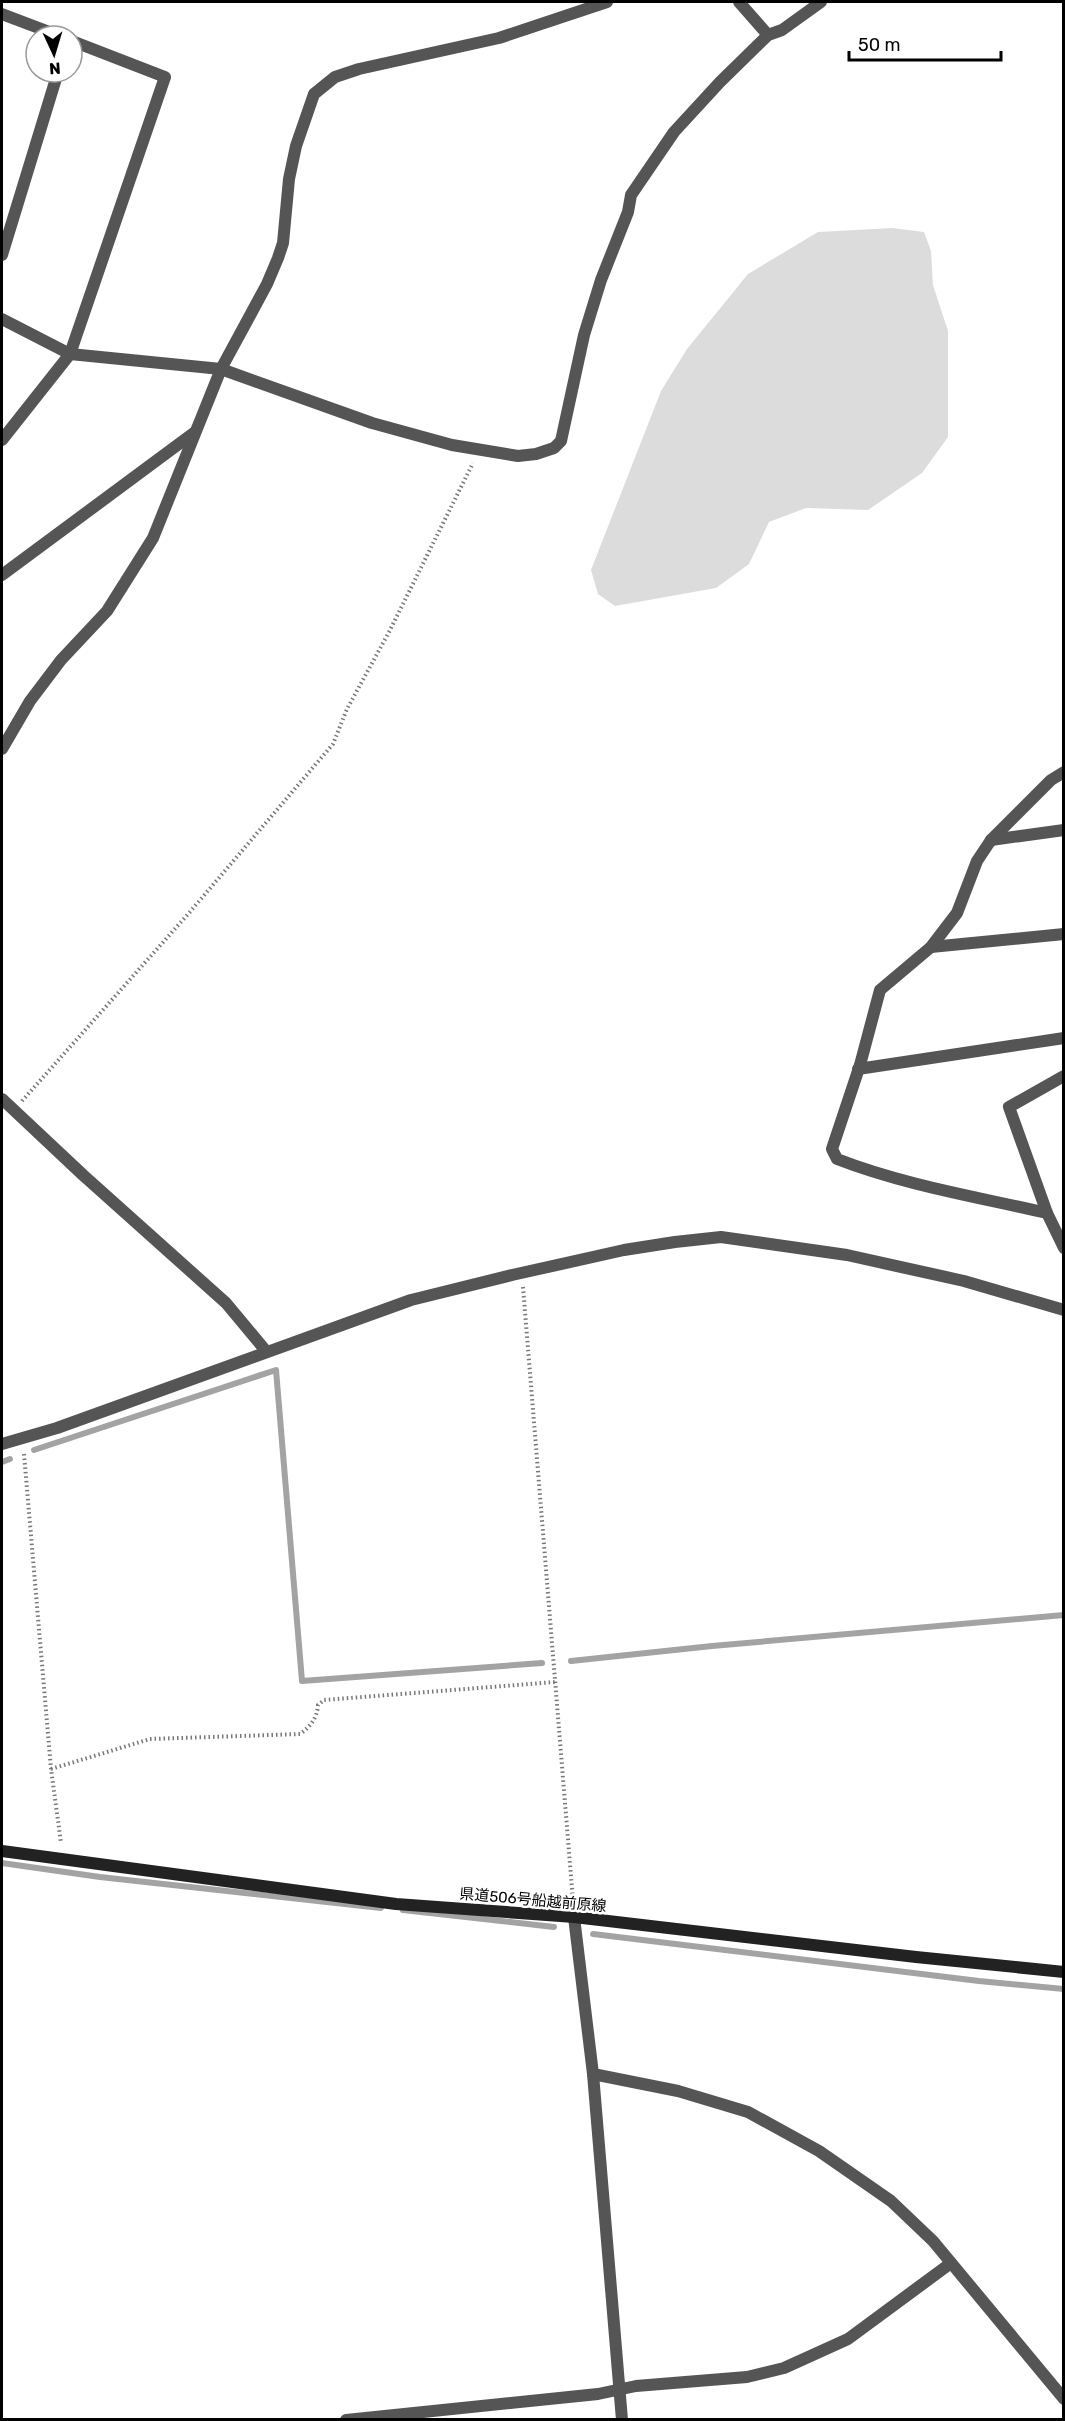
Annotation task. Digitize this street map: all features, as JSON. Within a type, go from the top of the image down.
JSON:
[{"type":"main road","name":"県道506号船越前原線","points":[[2,1851],[396,1904],[574,1917],[1064,1972]]},
{"type":"street","points":[[2,749],[61,660],[107,611],[153,538],[221,369],[267,284],[278,258],[283,243],[289,178],[308,105],[314,94],[321,86],[335,77],[359,69],[500,38],[607,2]]},
{"type":"street","points":[[739,2],[768,36]]},
{"type":"street","points":[[2,319],[70,354],[221,369],[372,423],[442,443],[518,456],[536,454],[554,448],[561,441],[584,335],[601,280],[628,212],[631,195],[674,132],[720,82],[768,36],[782,30],[821,2]]},
{"type":"street","points":[[2,14],[28,24]]},
{"type":"street","points":[[2,440],[70,354],[165,77],[84,45]]},
{"type":"street","points":[[2,255],[53,84]]},
{"type":"street","points":[[2,575],[196,431]]},
{"type":"street","points":[[1047,1213],[861,1169],[837,1159],[832,1149],[880,990],[931,948],[957,913],[977,861],[991,840],[1051,780],[1064,772]]},
{"type":"street","points":[[991,840],[1064,830]]},
{"type":"street","points":[[931,948],[1064,934]]},
{"type":"street","points":[[858,1069],[1064,1038]]},
{"type":"street","points":[[1064,1076],[1009,1107],[1047,1213],[1064,1248]]},
{"type":"street","points":[[2,1099],[83,1176],[226,1303],[266,1350]]},
{"type":"street","points":[[2,1444],[102,1412],[266,1350],[411,1300],[522,1272],[624,1250],[721,1237],[784,1245],[896,1265],[964,1281],[1064,1310]]},
{"type":"street","points":[[574,1917],[592,2074],[622,2420]]},
{"type":"street","points":[[592,2074],[678,2091],[748,2112],[819,2151],[891,2201],[933,2241],[1064,2399]]},
{"type":"street","points":[[346,2420],[598,2394],[636,2386],[747,2377],[784,2368],[848,2339],[951,2263]]},
{"type":"path","points":[[14,1110],[189,913],[333,744],[347,710],[389,632],[479,450]]},
{"type":"path","points":[[522,1272],[574,1917]]},
{"type":"path","points":[[23,1438],[51,1769],[63,1859]]},
{"type":"path","points":[[51,1769],[150,1739],[300,1734],[310,1727],[317,1715],[318,1705],[324,1700],[555,1682]]},
{"type":"shaded area","points":[[892,228],[924,232],[931,251],[933,285],[948,331],[948,437],[922,473],[868,510],[806,508],[769,522],[749,564],[716,588],[615,606],[598,594],[591,570],[661,391],[687,349],[748,274],[818,232]]},
{"type":"waterway","points":[[34,1450],[276,1370],[302,1681],[542,1663]]},
{"type":"waterway","points":[[2,1462],[10,1459]]},
{"type":"waterway","points":[[571,1661],[712,1646],[1064,1615]]},
{"type":"waterway","points":[[2,1863],[100,1877],[381,1908]]},
{"type":"waterway","points":[[403,1910],[554,1927]]},
{"type":"waterway","points":[[593,1934],[979,1981],[1064,1989]]}]
